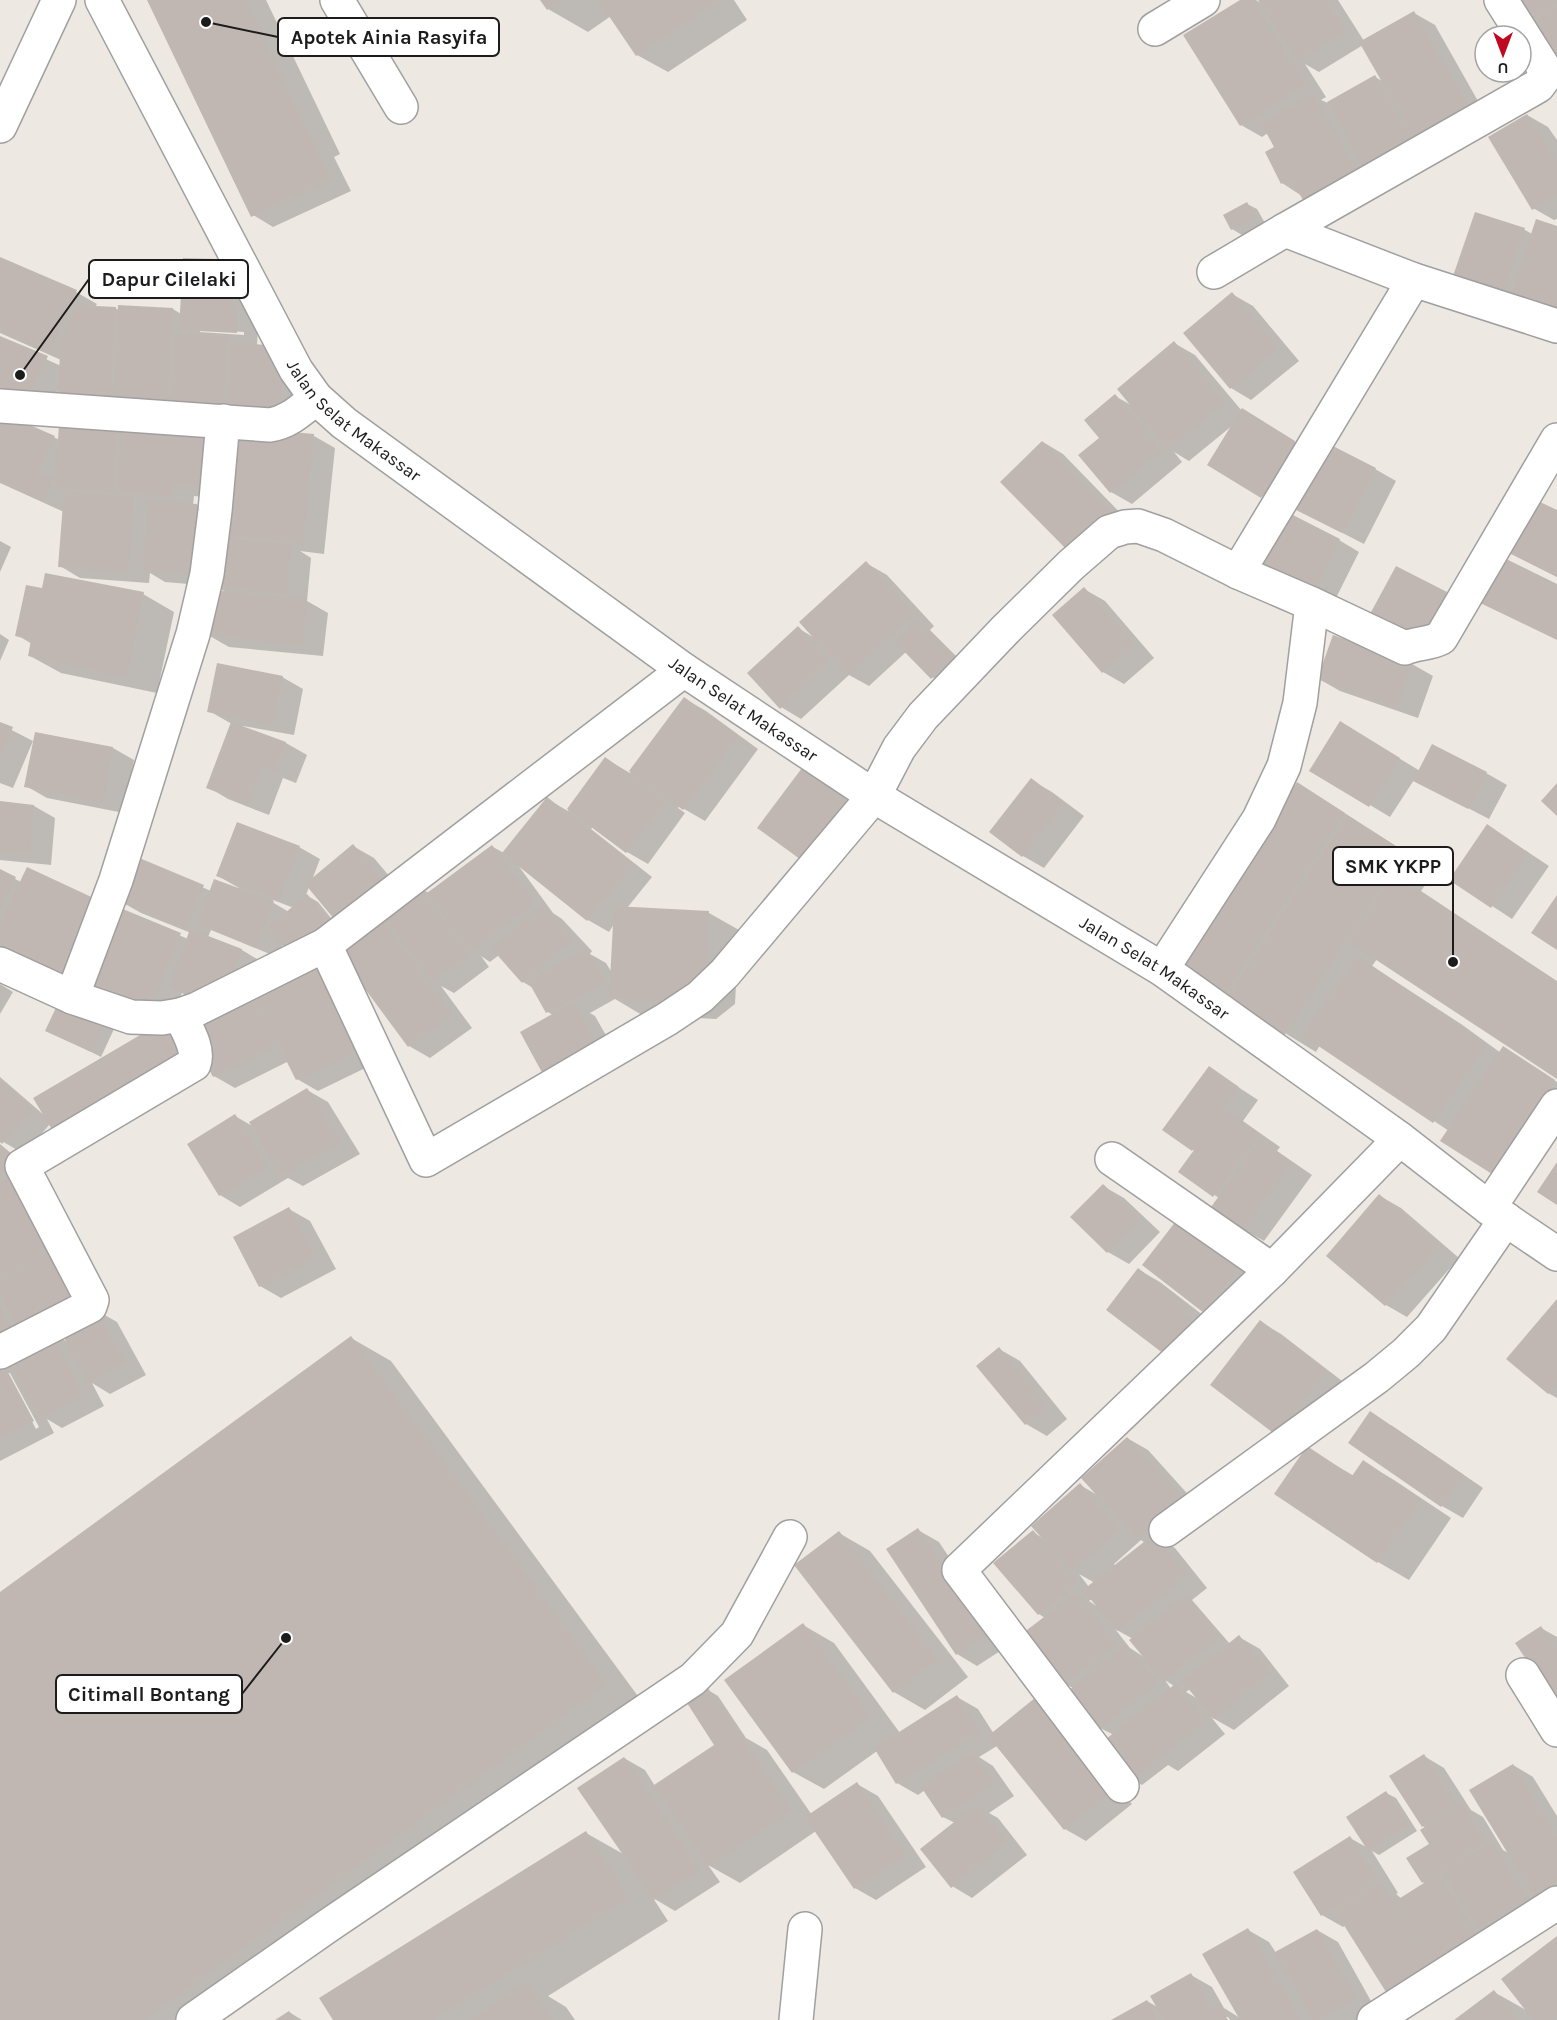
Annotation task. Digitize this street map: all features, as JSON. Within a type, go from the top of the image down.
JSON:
[{"type":"street","points":[[0,126],[59,0]]},
{"type":"street","name":"Jalan Selat Makassar","points":[[102,0],[296,370],[316,398],[344,423],[684,670],[874,796],[1162,969],[1400,1139],[1498,1214],[1557,1254]]},
{"type":"street","points":[[337,0],[401,107]]},
{"type":"street","points":[[1155,29],[1203,0]]},
{"type":"street","points":[[1214,272],[1538,86],[1544,78],[1544,68],[1501,0]]},
{"type":"street","points":[[1285,230],[1414,280],[1557,326]]},
{"type":"street","points":[[1238,572],[1414,280]]},
{"type":"street","points":[[0,406],[270,425],[291,418],[316,398]]},
{"type":"street","points":[[72,997],[116,880],[193,634],[208,564],[223,421]]},
{"type":"street","points":[[325,945],[426,1160],[667,1019],[700,997],[725,973],[874,796],[899,748],[923,716],[1015,620],[1109,532],[1138,526],[1164,535],[1238,572],[1405,648],[1418,642],[1430,643],[1441,638],[1557,440]]},
{"type":"street","points":[[1162,969],[1259,819],[1284,766],[1300,703],[1312,604]]},
{"type":"street","points":[[0,964],[72,997],[131,1017],[162,1018],[197,1009],[325,945],[684,670]]},
{"type":"street","points":[[0,1352],[90,1306],[92,1300],[22,1166],[194,1064],[195,1051],[180,1015]]},
{"type":"street","points":[[1167,1530],[1377,1377],[1431,1328],[1498,1214],[1557,1106]]},
{"type":"street","points":[[1122,1786],[959,1570],[1272,1270],[1400,1139]]},
{"type":"street","points":[[1112,1159],[1272,1270]]},
{"type":"street","points":[[193,2020],[328,1925],[693,1679],[737,1634],[790,1537]]},
{"type":"street","points":[[1523,1675],[1557,1730]]},
{"type":"street","points":[[1374,2020],[1557,1903]]},
{"type":"street","points":[[796,2020],[805,1929]]},
{"type":"building","points":[[147,0],[245,0],[331,179],[251,217]]},
{"type":"building","points":[[540,0],[562,0],[547,10]]},
{"type":"building","points":[[598,0],[716,0],[717,1],[636,56]]},
{"type":"building","points":[[1240,0],[1253,0],[1306,85],[1240,126],[1183,35]]},
{"type":"building","points":[[1258,0],[1326,0],[1346,31],[1297,61]]},
{"type":"building","points":[[1509,0],[1557,0],[1557,2],[1526,24]]},
{"type":"building","points":[[1557,6],[1557,56],[1552,60],[1533,34],[1532,24]]},
{"type":"building","points":[[1414,11],[1467,105],[1413,136],[1359,42]]},
{"type":"building","points":[[1375,75],[1415,146],[1367,172],[1327,102]]},
{"type":"building","points":[[1314,94],[1356,171],[1303,200],[1291,179],[1281,184],[1265,152],[1274,147],[1261,123]]},
{"type":"building","points":[[1527,114],[1557,162],[1557,195],[1532,210],[1488,137]]},
{"type":"building","points":[[1247,202],[1255,217],[1231,230],[1223,215]]},
{"type":"building","points":[[1475,212],[1525,228],[1504,292],[1453,276]]},
{"type":"building","points":[[1536,219],[1557,226],[1557,319],[1508,303]]},
{"type":"building","points":[[0,257],[77,290],[49,353],[0,332]]},
{"type":"building","points":[[183,258],[217,259],[216,287],[234,288],[233,311],[238,312],[237,333],[179,330]]},
{"type":"building","points":[[1232,292],[1279,349],[1230,389],[1183,333]]},
{"type":"building","points":[[76,305],[116,307],[110,403],[57,400],[61,340]]},
{"type":"building","points":[[118,305],[173,308],[168,404],[113,401]]},
{"type":"building","points":[[174,333],[228,336],[223,410],[170,407]]},
{"type":"building","points":[[0,336],[48,356],[26,404],[0,393]]},
{"type":"building","points":[[1174,341],[1225,402],[1167,450],[1117,389]]},
{"type":"building","points":[[230,343],[272,345],[272,366],[283,366],[280,413],[227,410]]},
{"type":"building","points":[[1115,394],[1162,450],[1110,493],[1078,455],[1099,438],[1084,420]]},
{"type":"building","points":[[1242,408],[1295,441],[1261,498],[1207,465]]},
{"type":"building","points":[[0,412],[55,436],[38,472],[54,478],[43,501],[0,482]]},
{"type":"building","points":[[122,421],[211,428],[207,488],[173,485],[172,496],[116,492]]},
{"type":"building","points":[[59,424],[118,429],[113,492],[55,488]]},
{"type":"building","points":[[228,426],[314,434],[303,543],[217,534]]},
{"type":"building","points":[[1042,441],[1115,514],[1072,555],[1000,482]]},
{"type":"building","points":[[1329,444],[1376,468],[1342,533],[1296,510]]},
{"type":"building","points":[[64,491],[134,497],[128,572],[58,567]]},
{"type":"building","points":[[1525,495],[1557,510],[1557,577],[1499,548]]},
{"type":"building","points":[[148,500],[197,504],[191,575],[143,571]]},
{"type":"building","points":[[1287,512],[1340,539],[1309,599],[1256,573]]},
{"type":"building","points":[[218,537],[291,544],[286,594],[213,586]]},
{"type":"building","points":[[1498,555],[1557,584],[1557,640],[1476,601]]},
{"type":"building","points":[[866,561],[914,614],[847,675],[799,622]]},
{"type":"building","points":[[1396,566],[1447,592],[1421,640],[1370,614]]},
{"type":"building","points":[[45,573],[144,592],[126,677],[28,656],[31,640],[15,636],[26,585],[42,588]]},
{"type":"building","points":[[1084,587],[1134,645],[1102,673],[1052,615]]},
{"type":"building","points":[[211,590],[307,599],[303,645],[207,635]]},
{"type":"building","points":[[918,620],[953,656],[931,679],[895,642]]},
{"type":"building","points":[[798,626],[830,661],[780,709],[747,673]]},
{"type":"building","points":[[1333,635],[1413,663],[1397,707],[1317,679]]},
{"type":"building","points":[[217,663],[283,676],[273,725],[207,712]]},
{"type":"building","points":[[684,697],[738,736],[683,810],[629,771]]},
{"type":"building","points":[[1340,721],[1400,758],[1369,807],[1309,771]]},
{"type":"building","points":[[0,722],[13,727],[0,759]]},
{"type":"building","points":[[231,722],[286,742],[275,772],[262,767],[248,804],[206,788]]},
{"type":"building","points":[[35,732],[113,747],[103,802],[24,787]]},
{"type":"building","points":[[1432,744],[1487,772],[1468,809],[1413,781]]},
{"type":"building","points":[[605,757],[666,800],[626,853],[567,809]]},
{"type":"building","points":[[802,768],[849,803],[804,862],[757,828]]},
{"type":"building","points":[[1031,778],[1064,803],[1022,857],[989,832]]},
{"type":"building","points":[[1297,782],[1345,813],[1223,997],[1176,966]]},
{"type":"building","points":[[1557,783],[1557,816],[1541,801]]},
{"type":"building","points":[[547,797],[633,864],[587,921],[502,853]]},
{"type":"building","points":[[0,801],[34,805],[30,854],[0,851]]},
{"type":"building","points":[[1347,815],[1405,852],[1284,1036],[1227,999]]},
{"type":"building","points":[[237,822],[300,846],[279,900],[216,876]]},
{"type":"building","points":[[1487,824],[1529,853],[1491,908],[1449,880]]},
{"type":"building","points":[[353,844],[388,887],[340,926],[305,884]]},
{"type":"building","points":[[492,845],[535,903],[469,951],[427,893]]},
{"type":"building","points":[[137,857],[204,885],[186,929],[118,901]]},
{"type":"building","points":[[27,867],[100,901],[59,987],[0,959],[0,923]]},
{"type":"building","points":[[0,869],[16,877],[0,911]]},
{"type":"building","points":[[1394,874],[1557,982],[1557,1079],[1349,942]]},
{"type":"building","points":[[214,879],[274,901],[256,947],[197,924]]},
{"type":"building","points":[[418,885],[469,955],[432,982],[381,912]]},
{"type":"building","points":[[307,894],[332,923],[292,957],[268,928]]},
{"type":"building","points":[[1557,895],[1557,950],[1531,933]]},
{"type":"building","points":[[542,905],[572,939],[522,983],[492,949]]},
{"type":"building","points":[[614,906],[709,911],[705,986],[684,1002],[609,998]]},
{"type":"building","points":[[118,907],[181,933],[147,1015],[83,988]]},
{"type":"building","points":[[378,915],[453,1015],[408,1047],[334,947]]},
{"type":"building","points":[[190,929],[242,949],[226,993],[204,1001],[169,988]]},
{"type":"building","points":[[586,949],[605,982],[546,1013],[528,981]]},
{"type":"building","points":[[1358,956],[1487,1045],[1433,1123],[1302,1035]]},
{"type":"building","points":[[324,957],[368,1045],[296,1080],[252,993]]},
{"type":"building","points":[[250,993],[277,1045],[213,1077],[186,1025]]},
{"type":"building","points":[[60,999],[106,1020],[91,1052],[45,1031]]},
{"type":"building","points":[[574,1002],[600,1048],[545,1078],[520,1032]]},
{"type":"building","points":[[169,1018],[193,1057],[57,1138],[33,1098]]},
{"type":"building","points":[[1503,1046],[1555,1080],[1492,1174],[1440,1141]]},
{"type":"building","points":[[1209,1066],[1239,1087],[1192,1151],[1162,1130]]},
{"type":"building","points":[[0,1081],[32,1109],[2,1144],[0,1142]]},
{"type":"building","points":[[307,1088],[340,1141],[281,1176],[249,1122]]},
{"type":"building","points":[[1224,1109],[1260,1134],[1213,1197],[1178,1172]]},
{"type":"building","points":[[235,1114],[268,1167],[219,1196],[187,1144]]},
{"type":"building","points":[[1260,1139],[1292,1162],[1242,1230],[1211,1207]]},
{"type":"building","points":[[0,1145],[16,1158],[0,1176]]},
{"type":"building","points":[[1557,1162],[1557,1205],[1537,1192]]},
{"type":"building","points":[[19,1171],[59,1245],[0,1277],[0,1182]]},
{"type":"building","points":[[1103,1184],[1140,1219],[1107,1253],[1070,1217]]},
{"type":"building","points":[[1379,1194],[1439,1245],[1385,1306],[1326,1256]]},
{"type":"building","points":[[289,1207],[316,1257],[259,1287],[233,1237]]},
{"type":"building","points":[[1176,1221],[1238,1269],[1204,1313],[1142,1265]]},
{"type":"building","points":[[55,1249],[83,1299],[21,1333],[0,1294],[0,1279]]},
{"type":"building","points":[[1138,1268],[1188,1306],[1183,1313],[1195,1322],[1168,1357],[1106,1310]]},
{"type":"building","points":[[1557,1299],[1557,1383],[1548,1394],[1506,1359]]},
{"type":"building","points":[[0,1305],[17,1339],[0,1348]]},
{"type":"building","points":[[96,1308],[126,1363],[88,1383],[59,1328]]},
{"type":"building","points":[[1260,1320],[1326,1371],[1276,1435],[1210,1385]]},
{"type":"building","points":[[50,1330],[84,1394],[40,1417],[6,1354]]},
{"type":"building","points":[[351,1336],[607,1684],[144,2020],[0,2020],[0,1592]]},
{"type":"building","points":[[999,1347],[1047,1407],[1025,1425],[976,1366]]},
{"type":"building","points":[[0,1357],[34,1421],[0,1439]]},
{"type":"building","points":[[1370,1411],[1464,1475],[1441,1507],[1348,1443]]},
{"type":"building","points":[[1127,1437],[1183,1498],[1137,1540],[1081,1478]]},
{"type":"building","points":[[1307,1446],[1352,1476],[1363,1460],[1421,1499],[1377,1563],[1274,1494]]},
{"type":"building","points":[[1080,1483],[1120,1529],[1071,1571],[1031,1526]]},
{"type":"building","points":[[918,1528],[988,1634],[956,1655],[886,1549]]},
{"type":"building","points":[[1033,1530],[1077,1583],[1038,1615],[993,1563]]},
{"type":"building","points":[[839,1531],[938,1659],[893,1693],[794,1565]]},
{"type":"building","points":[[1154,1534],[1187,1576],[1117,1631],[1083,1590]]},
{"type":"building","points":[[1077,1592],[1116,1644],[1063,1684],[1023,1633]]},
{"type":"building","points":[[1186,1595],[1220,1636],[1164,1682],[1129,1640]]},
{"type":"building","points":[[803,1623],[871,1716],[792,1773],[724,1680]]},
{"type":"building","points":[[1541,1626],[1557,1650],[1557,1705],[1515,1643]]},
{"type":"building","points":[[1239,1635],[1269,1673],[1213,1719],[1182,1681]]},
{"type":"building","points":[[1125,1644],[1157,1683],[1099,1729],[1068,1691]]},
{"type":"building","points":[[1175,1684],[1205,1721],[1131,1780],[1101,1743]]},
{"type":"building","points":[[708,1688],[791,1810],[708,1866],[654,1785],[714,1745],[687,1703]]},
{"type":"building","points":[[957,1695],[980,1732],[896,1784],[874,1748]]},
{"type":"building","points":[[1035,1698],[1112,1791],[1064,1830],[988,1736]]},
{"type":"building","points":[[972,1752],[994,1784],[942,1818],[921,1787]]},
{"type":"building","points":[[1424,1754],[1456,1805],[1422,1827],[1389,1776]]},
{"type":"building","points":[[624,1757],[700,1869],[654,1900],[577,1788]]},
{"type":"building","points":[[1513,1764],[1557,1836],[1557,1882],[1534,1896],[1469,1790]]},
{"type":"building","points":[[857,1782],[906,1855],[854,1889],[805,1817]]},
{"type":"building","points":[[1386,1791],[1408,1825],[1368,1851],[1346,1817]]},
{"type":"building","points":[[1462,1803],[1486,1842],[1422,1883],[1406,1858],[1429,1844],[1420,1830]]},
{"type":"building","points":[[977,1804],[1007,1842],[951,1888],[920,1849]]},
{"type":"building","points":[[586,1831],[628,1898],[433,2020],[333,2020],[319,1998]]},
{"type":"building","points":[[1350,1836],[1378,1881],[1321,1916],[1293,1872]]},
{"type":"building","points":[[1492,1842],[1528,1899],[1480,1929],[1443,1872]]},
{"type":"building","points":[[1438,1874],[1478,1936],[1433,1964],[1394,1902]]},
{"type":"building","points":[[1380,1883],[1431,1964],[1386,1992],[1335,1911]]},
{"type":"building","points":[[1248,1928],[1301,2020],[1240,2020],[1202,1954]]},
{"type":"building","points":[[1317,1929],[1356,1998],[1318,2020],[1313,2020],[1275,1952]]},
{"type":"building","points":[[1557,1936],[1557,2016],[1552,2020],[1533,2020],[1501,1979]]},
{"type":"building","points":[[1191,1973],[1211,2009],[1219,2004],[1228,2020],[1164,2020],[1150,1996]]},
{"type":"building","points":[[526,1982],[552,2020],[470,2020]]},
{"type":"building","points":[[1494,1990],[1517,2020],[1454,2020]]},
{"type":"building","points":[[1147,2000],[1159,2020],[1111,2020]]},
{"type":"building","points":[[289,2011],[295,2020],[275,2020]]},
{"type":"place","name":"Apotek Ainia Rasyifa","points":[[206,22]]},
{"type":"place","name":"Dapur Cilelaki","points":[[20,375]]},
{"type":"place","name":"SMK YKPP","points":[[1453,962]]},
{"type":"place","name":"Citimall Bontang","points":[[286,1638]]}]
